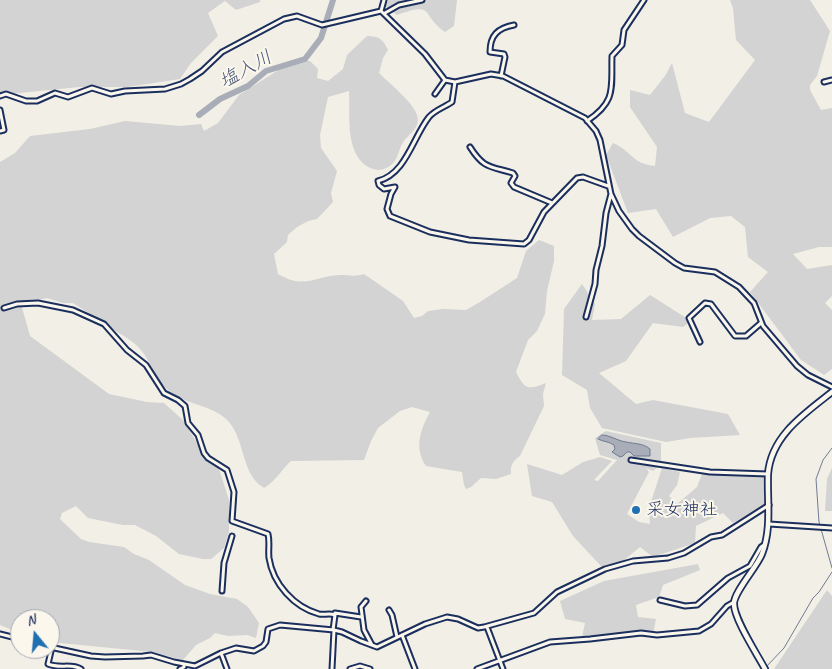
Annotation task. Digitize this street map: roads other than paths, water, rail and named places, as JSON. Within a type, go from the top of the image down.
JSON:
[{"type":"street","points":[[384,0],[383,12],[425,54],[445,80],[455,82],[491,74],[501,76],[582,116],[596,131],[602,144],[608,186],[611,194],[623,218],[638,236],[681,267],[715,272],[733,283],[754,303],[761,323],[802,372],[832,387]]},
{"type":"street","points":[[0,96],[6,94],[26,101],[37,101],[55,93],[68,97],[92,88],[111,94],[125,91],[165,89],[190,79],[202,71],[222,52],[284,19],[297,16],[322,25],[383,12],[399,5],[422,0]]},
{"type":"street","points":[[587,121],[603,108],[610,99],[612,93],[612,56],[622,45],[624,30],[644,0]]},
{"type":"street","points":[[501,76],[506,56],[490,52],[492,38],[499,29],[514,25]]},
{"type":"street","points":[[435,94],[445,80]]},
{"type":"street","points":[[824,82],[832,80]]},
{"type":"street","points":[[455,82],[452,102],[432,114],[404,160],[388,177],[378,181],[379,185],[384,189],[394,187],[387,209],[389,214],[430,232],[469,240],[524,244],[527,243],[544,212],[578,178],[583,177],[608,186]]},
{"type":"street","points":[[0,110],[4,130],[0,131]]},
{"type":"street","points":[[470,147],[478,159],[485,165],[513,173],[515,176],[511,184],[514,187],[552,203]]},
{"type":"street","points":[[586,317],[602,246],[606,212],[611,194]]},
{"type":"street","points":[[4,308],[17,304],[38,303],[73,310],[98,320],[104,324],[127,350],[146,365],[164,393],[185,406],[188,423],[198,435],[206,456],[228,470],[234,492],[232,521],[267,533],[270,542],[270,561],[279,584],[287,594],[301,605],[319,614],[335,615],[332,669]]},
{"type":"street","points":[[700,342],[689,318],[705,303],[711,304],[735,336],[745,337],[761,323]]},
{"type":"street","points":[[765,669],[738,620],[734,602],[755,568],[765,545],[769,524],[768,474],[776,446],[784,433],[832,392]]},
{"type":"street","points":[[631,460],[710,472],[768,474]]},
{"type":"street","points":[[60,649],[98,657],[126,657],[151,654],[184,664],[199,665],[221,653],[236,648],[252,651],[260,648],[266,642],[268,629],[276,626],[334,630],[372,645],[381,646],[431,621],[447,617],[458,619],[478,628],[487,627],[534,613],[557,592],[605,569],[633,561],[668,558],[684,553],[710,537],[722,536],[769,505]]},
{"type":"street","points":[[769,524],[832,528]]},
{"type":"street","points":[[222,591],[224,563],[232,536]]},
{"type":"street","points":[[660,600],[684,606],[697,605],[728,578],[750,566],[761,547],[765,545]]},
{"type":"street","points":[[366,601],[361,607],[362,617],[364,630],[372,645]]},
{"type":"street","points":[[477,669],[550,642],[641,633],[657,635],[699,631],[711,624],[727,606],[734,602]]},
{"type":"street","points":[[389,610],[397,637]]},
{"type":"street","points":[[335,613],[362,617]]},
{"type":"street","points":[[487,627],[503,669]]},
{"type":"street","points":[[402,635],[415,669]]},
{"type":"street","points":[[221,653],[227,669]]},
{"type":"street","points":[[49,659],[48,664],[60,668],[74,666],[81,669]]},
{"type":"street","points":[[180,669],[184,667],[184,664]]},
{"type":"street","points":[[350,669],[360,666],[370,669]]},
{"type":"waterway","name":"塩入川","points":[[199,115],[220,99],[248,86],[266,71],[305,59],[321,38],[333,0]]},
{"type":"waterway","points":[[832,448],[823,460],[816,479],[819,522],[832,568]]},
{"type":"waterway","points":[[766,667],[784,648],[813,598],[832,572]]},
{"type":"place","name":"采女神社","points":[[636,510]]}]
